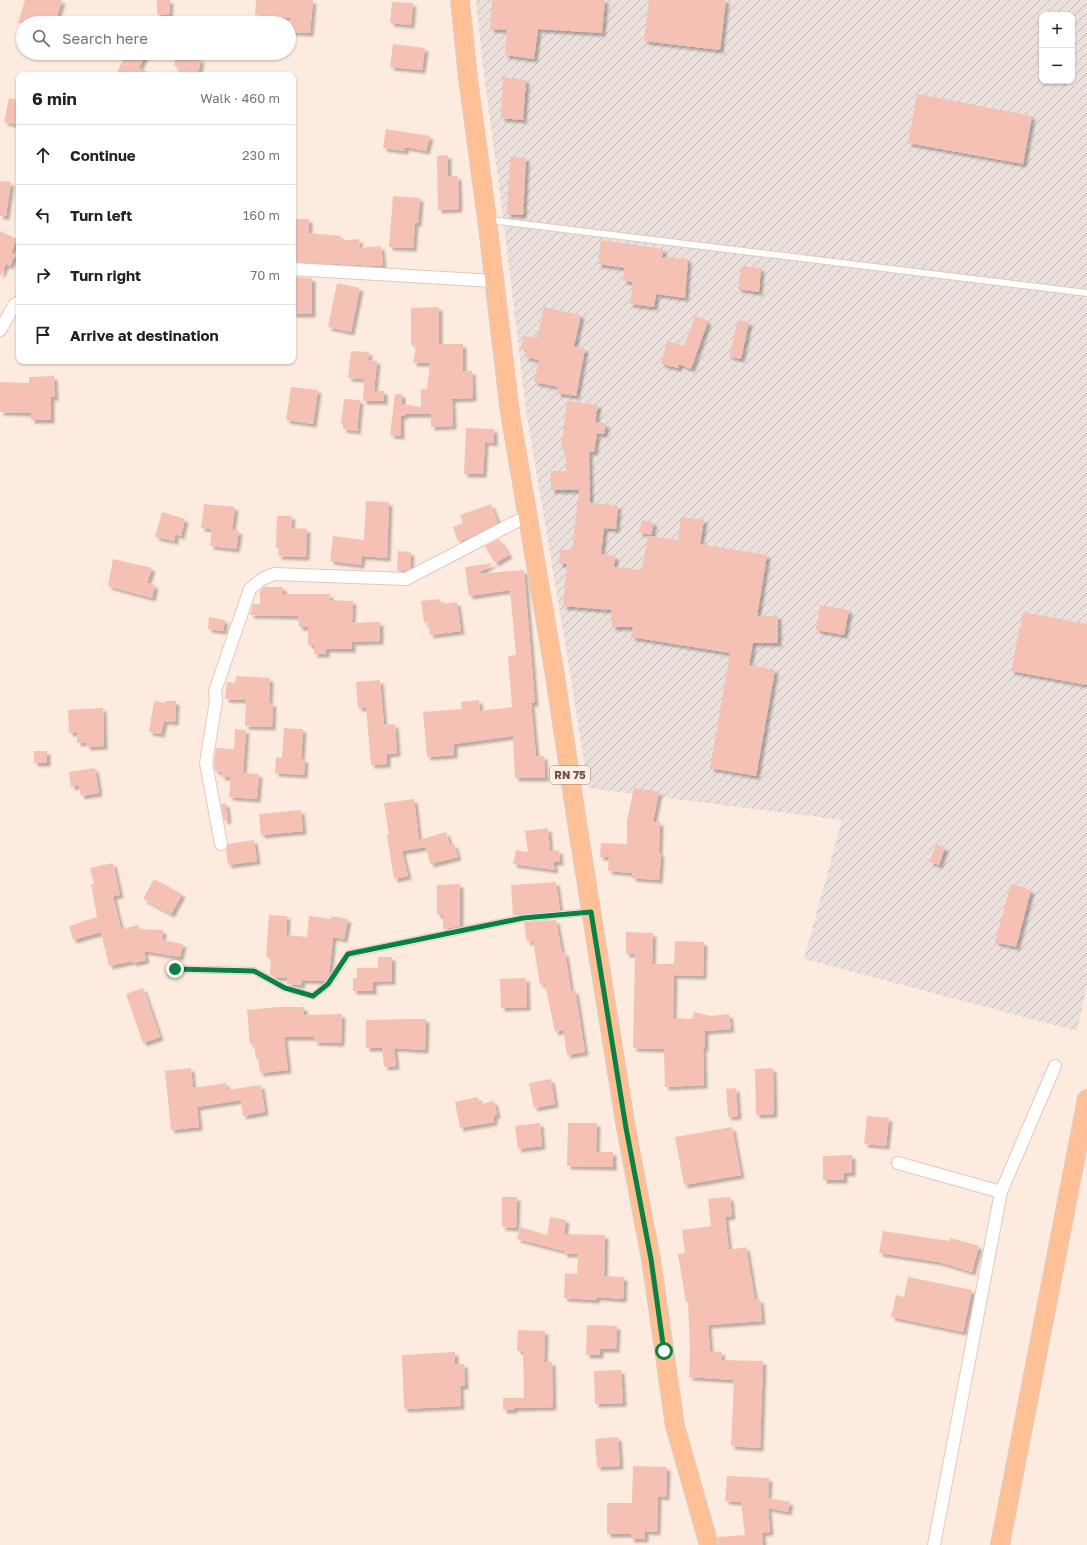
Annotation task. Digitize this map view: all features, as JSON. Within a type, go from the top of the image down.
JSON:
[{"type":"main road","name":"RN 75","points":[[460,0],[468,78],[487,219],[510,413],[555,676],[626,1128],[651,1259],[675,1426],[709,1545]]},
{"type":"main road","points":[[1000,1545],[1087,1099]]},
{"type":"street","points":[[296,269],[494,281]]},
{"type":"street","points":[[0,330],[16,304]]},
{"type":"street","points":[[222,844],[206,763],[216,701],[215,691],[250,589],[262,579],[274,574],[406,579],[527,516]]},
{"type":"street","points":[[934,1545],[1001,1192],[1055,1066]]},
{"type":"street","points":[[898,1162],[1001,1192]]},
{"type":"lane","points":[[487,219],[1087,293]]},
{"type":"lane","points":[[175,969],[254,971],[285,988],[313,996],[328,984],[348,954],[523,918],[591,912]]},
{"type":"shaded area","points":[[476,0],[1087,0],[1087,985],[1077,1031],[804,959],[842,820],[588,788],[526,410],[503,216],[484,75]]},
{"type":"building","points":[[25,0],[62,0],[57,16],[20,16]]},
{"type":"building","points":[[157,0],[170,0],[169,15],[157,15]]},
{"type":"building","points":[[256,0],[313,0],[310,33],[296,32],[296,16],[255,15]]},
{"type":"building","points":[[492,0],[605,0],[602,33],[538,29],[534,59],[505,55],[507,30],[490,29]]},
{"type":"building","points":[[649,0],[726,0],[720,50],[644,41]]},
{"type":"building","points":[[392,2],[413,3],[411,25],[390,23]]},
{"type":"building","points":[[393,44],[425,48],[422,70],[390,67]]},
{"type":"building","points":[[123,60],[143,60],[139,68],[148,72],[117,72]]},
{"type":"building","points":[[175,60],[201,60],[199,72],[178,72],[179,67],[174,66]]},
{"type":"building","points":[[503,77],[526,80],[523,120],[501,118]]},
{"type":"building","points":[[917,94],[1032,116],[1023,164],[908,143]]},
{"type":"building","points":[[9,98],[16,99],[16,124],[4,122]]},
{"type":"building","points":[[386,129],[430,136],[426,151],[405,147],[405,151],[383,148]]},
{"type":"building","points":[[448,155],[448,176],[458,176],[459,209],[438,210],[437,156]]},
{"type":"building","points":[[510,157],[526,158],[523,215],[507,214]]},
{"type":"building","points":[[0,181],[11,182],[6,216],[0,216]]},
{"type":"building","points":[[393,196],[420,198],[418,223],[415,223],[413,248],[389,247]]},
{"type":"building","points":[[296,219],[309,219],[309,233],[341,236],[340,241],[359,239],[360,248],[381,246],[383,266],[296,262]]},
{"type":"building","points":[[0,231],[16,239],[16,241],[11,253],[15,254],[10,266],[6,264],[0,276]]},
{"type":"building","points":[[601,240],[663,249],[662,257],[688,259],[685,298],[656,294],[654,307],[630,304],[633,282],[623,281],[625,268],[598,264]]},
{"type":"building","points":[[741,266],[761,268],[759,292],[738,289]]},
{"type":"building","points":[[296,277],[312,278],[312,314],[296,314]]},
{"type":"building","points":[[337,283],[360,288],[351,332],[328,327]]},
{"type":"building","points":[[439,307],[439,344],[463,344],[463,371],[472,371],[473,398],[452,399],[453,426],[431,427],[431,414],[405,414],[404,416],[401,416],[401,436],[390,435],[395,394],[402,394],[402,404],[421,407],[421,389],[427,389],[430,363],[413,363],[416,346],[411,345],[411,308]]},
{"type":"building","points":[[544,307],[581,315],[574,346],[585,349],[576,396],[557,393],[558,387],[534,382],[539,360],[525,357],[527,350],[521,348],[524,336],[537,338]]},
{"type":"building","points":[[695,316],[708,321],[691,369],[679,364],[678,368],[661,364],[667,341],[684,346]]},
{"type":"building","points":[[738,320],[749,322],[741,359],[729,356]]},
{"type":"building","points":[[351,351],[369,352],[368,360],[377,361],[374,391],[384,391],[384,401],[363,401],[364,379],[348,378]]},
{"type":"building","points":[[54,376],[55,397],[51,397],[51,420],[31,420],[31,413],[0,412],[0,382],[29,383],[29,377]]},
{"type":"building","points":[[291,387],[318,390],[313,424],[286,420]]},
{"type":"building","points":[[344,399],[360,400],[357,431],[343,429],[343,424],[341,424]]},
{"type":"building","points":[[567,401],[598,405],[595,422],[606,424],[604,434],[597,433],[594,452],[589,451],[590,503],[618,506],[616,529],[604,528],[601,554],[615,556],[614,567],[642,570],[648,536],[678,540],[681,517],[704,520],[700,544],[767,555],[757,616],[778,616],[778,643],[753,643],[749,665],[775,670],[756,776],[710,768],[730,653],[631,637],[633,627],[612,627],[611,610],[563,606],[567,564],[559,564],[560,550],[572,550],[579,490],[551,490],[551,471],[566,471],[566,449],[561,448]]},
{"type":"building","points":[[466,428],[494,429],[494,443],[485,442],[483,474],[464,474]]},
{"type":"building","points":[[366,501],[389,502],[387,558],[362,556],[361,565],[330,561],[333,536],[364,540]]},
{"type":"building","points":[[204,504],[235,507],[232,530],[239,531],[236,549],[210,546],[212,529],[201,528]]},
{"type":"building","points":[[491,504],[498,523],[458,542],[453,527],[463,523],[460,515]]},
{"type":"building","points":[[162,512],[185,519],[181,536],[175,534],[175,541],[155,537]]},
{"type":"building","points":[[277,516],[292,516],[291,528],[307,529],[306,557],[278,556],[279,548],[276,548]]},
{"type":"building","points":[[642,520],[654,523],[651,535],[639,532]]},
{"type":"building","points":[[499,539],[509,555],[495,563],[485,546]]},
{"type":"building","points":[[398,551],[411,552],[410,569],[397,571]]},
{"type":"building","points":[[113,559],[152,568],[147,583],[155,585],[152,598],[108,586]]},
{"type":"building","points":[[494,563],[477,574],[524,570],[535,703],[531,703],[536,756],[544,756],[545,778],[515,778],[513,736],[454,744],[454,755],[427,757],[423,712],[462,709],[461,702],[479,700],[480,711],[512,707],[508,656],[516,655],[510,590],[469,596],[465,567]]},
{"type":"building","points":[[264,587],[283,587],[283,594],[330,594],[329,600],[353,601],[352,623],[380,622],[380,641],[352,642],[352,649],[326,649],[326,654],[314,654],[314,645],[308,645],[308,627],[299,627],[298,616],[250,615],[253,604],[260,604],[260,591]]},
{"type":"building","points":[[440,599],[441,604],[457,602],[461,631],[430,635],[428,622],[424,623],[421,601]]},
{"type":"building","points":[[820,605],[849,610],[844,635],[816,630]]},
{"type":"building","points":[[1023,612],[1087,624],[1087,685],[1011,671]]},
{"type":"building","points":[[209,617],[225,620],[223,631],[208,629]]},
{"type":"building","points":[[236,676],[270,678],[269,703],[273,703],[272,727],[245,726],[246,700],[225,699],[227,682],[235,683]]},
{"type":"building","points":[[380,680],[384,725],[395,724],[397,753],[387,754],[387,764],[371,765],[366,707],[358,708],[356,682]]},
{"type":"building","points":[[154,701],[165,703],[165,701],[176,701],[175,722],[164,721],[161,734],[149,732]]},
{"type":"building","points":[[103,708],[104,746],[87,747],[86,742],[77,743],[77,732],[69,733],[68,710]]},
{"type":"building","points":[[284,728],[303,729],[301,759],[305,759],[304,775],[275,773],[276,757],[282,758]]},
{"type":"building","points":[[235,729],[246,730],[243,773],[259,774],[257,799],[229,797],[231,777],[221,777],[222,772],[215,771],[214,763],[216,748],[234,749]]},
{"type":"building","points":[[34,751],[47,751],[47,763],[34,763]]},
{"type":"building","points":[[95,768],[99,793],[81,796],[79,785],[71,787],[69,772]]},
{"type":"building","points":[[634,788],[659,792],[653,822],[660,822],[659,853],[661,854],[659,880],[632,878],[632,873],[608,871],[609,857],[600,857],[601,843],[627,844],[627,821]]},
{"type":"building","points":[[414,799],[419,840],[446,832],[450,845],[454,844],[458,857],[430,864],[426,847],[402,851],[408,876],[394,879],[387,835],[389,835],[384,803]]},
{"type":"building","points":[[226,803],[228,820],[224,821],[221,804]]},
{"type":"building","points":[[301,810],[303,831],[261,835],[259,814]]},
{"type":"building","points":[[548,828],[550,851],[559,850],[560,862],[553,862],[555,870],[513,864],[516,850],[528,852],[525,831]]},
{"type":"building","points":[[254,840],[257,861],[228,865],[226,850],[228,844]]},
{"type":"building","points":[[936,844],[945,848],[939,865],[930,862]]},
{"type":"building","points":[[113,863],[120,895],[113,896],[121,929],[126,927],[127,930],[129,927],[138,925],[139,929],[163,930],[162,940],[183,944],[180,957],[144,951],[146,960],[133,963],[132,961],[109,966],[101,932],[73,940],[69,926],[97,917],[91,884],[94,884],[90,868]]},
{"type":"building","points":[[154,879],[182,894],[171,914],[143,899]]},
{"type":"building","points":[[556,882],[560,910],[513,915],[511,885]]},
{"type":"building","points":[[460,884],[460,926],[443,929],[443,915],[437,915],[437,885]]},
{"type":"building","points":[[1011,884],[1031,890],[1016,947],[995,942]]},
{"type":"building","points":[[269,915],[287,916],[286,935],[307,937],[309,916],[331,919],[331,916],[348,919],[344,939],[333,937],[329,975],[325,981],[302,980],[301,985],[287,984],[287,978],[274,977],[270,974],[271,957],[266,957]]},
{"type":"building","points":[[556,920],[562,953],[565,952],[571,991],[575,990],[585,1052],[567,1055],[563,1030],[555,1032],[545,984],[540,985],[533,941],[527,942],[524,922]]},
{"type":"building","points":[[626,932],[653,933],[652,964],[674,964],[675,941],[704,942],[703,976],[674,975],[673,1018],[692,1019],[694,1012],[711,1016],[729,1014],[731,1029],[705,1031],[705,1048],[703,1048],[704,1085],[665,1087],[664,1049],[633,1048],[635,954],[626,954]]},
{"type":"building","points":[[378,957],[392,957],[392,981],[373,982],[373,991],[353,991],[353,978],[357,978],[357,968],[378,968]]},
{"type":"building","points":[[526,978],[527,1007],[501,1008],[500,979]]},
{"type":"building","points":[[143,988],[160,1037],[143,1043],[126,994]]},
{"type":"building","points":[[277,1007],[304,1007],[304,1015],[342,1014],[341,1043],[314,1042],[315,1037],[284,1037],[288,1070],[260,1073],[254,1044],[250,1044],[247,1010]]},
{"type":"building","points":[[426,1019],[425,1050],[394,1048],[396,1066],[384,1067],[382,1048],[366,1048],[366,1020]]},
{"type":"building","points":[[191,1068],[193,1088],[226,1083],[227,1090],[261,1085],[265,1112],[243,1116],[241,1100],[197,1107],[199,1127],[171,1130],[165,1071]]},
{"type":"building","points":[[773,1068],[774,1114],[756,1115],[755,1069]]},
{"type":"building","points":[[551,1079],[555,1104],[534,1108],[529,1083]]},
{"type":"building","points":[[736,1088],[738,1116],[728,1117],[726,1089]]},
{"type":"building","points":[[478,1097],[479,1104],[494,1101],[497,1115],[494,1116],[494,1122],[460,1128],[455,1102]]},
{"type":"building","points":[[867,1116],[889,1118],[886,1146],[864,1144]]},
{"type":"building","points":[[540,1123],[542,1146],[518,1149],[515,1126]]},
{"type":"building","points":[[568,1123],[597,1123],[596,1152],[613,1152],[613,1167],[567,1166]]},
{"type":"building","points":[[732,1127],[741,1175],[684,1185],[675,1137]]},
{"type":"building","points":[[852,1155],[852,1173],[844,1173],[844,1180],[823,1180],[823,1156]]},
{"type":"building","points":[[502,1197],[517,1197],[516,1228],[502,1227]]},
{"type":"building","points":[[730,1197],[732,1216],[725,1217],[729,1250],[746,1247],[755,1300],[760,1299],[762,1321],[708,1325],[710,1351],[722,1352],[721,1360],[763,1361],[760,1448],[731,1446],[734,1380],[689,1377],[690,1350],[688,1302],[686,1302],[678,1254],[685,1253],[682,1230],[711,1226],[708,1199]]},
{"type":"building","points":[[550,1217],[566,1220],[564,1234],[605,1235],[604,1276],[624,1277],[623,1299],[597,1297],[596,1300],[564,1298],[565,1273],[577,1274],[578,1254],[564,1254],[564,1251],[517,1239],[520,1227],[547,1235]]},
{"type":"building","points":[[883,1231],[949,1241],[950,1238],[979,1246],[972,1272],[939,1262],[879,1253]]},
{"type":"building","points":[[908,1277],[972,1290],[963,1332],[891,1317],[896,1295],[904,1297]]},
{"type":"building","points":[[587,1325],[617,1326],[616,1349],[600,1349],[600,1355],[586,1355]]},
{"type":"building","points":[[518,1330],[545,1331],[544,1362],[552,1362],[553,1407],[514,1408],[514,1410],[503,1410],[503,1398],[524,1398],[523,1351],[517,1351]]},
{"type":"building","points":[[455,1352],[455,1364],[464,1364],[465,1386],[460,1386],[461,1406],[404,1409],[402,1355]]},
{"type":"building","points":[[621,1370],[623,1403],[595,1404],[594,1371]]},
{"type":"building","points":[[618,1437],[620,1466],[597,1467],[595,1439]]},
{"type":"building","points":[[633,1466],[667,1467],[666,1497],[658,1496],[657,1532],[645,1531],[645,1539],[631,1539],[631,1534],[607,1534],[607,1503],[632,1503]]},
{"type":"building","points":[[727,1476],[769,1478],[768,1498],[790,1502],[788,1512],[768,1508],[770,1532],[762,1533],[763,1545],[719,1545],[718,1537],[745,1535],[741,1502],[725,1501]]},
{"type":"route","points":[[175,969],[254,971],[285,988],[313,996],[328,984],[348,954],[523,918],[591,912],[626,1128],[651,1259],[664,1351]]}]
